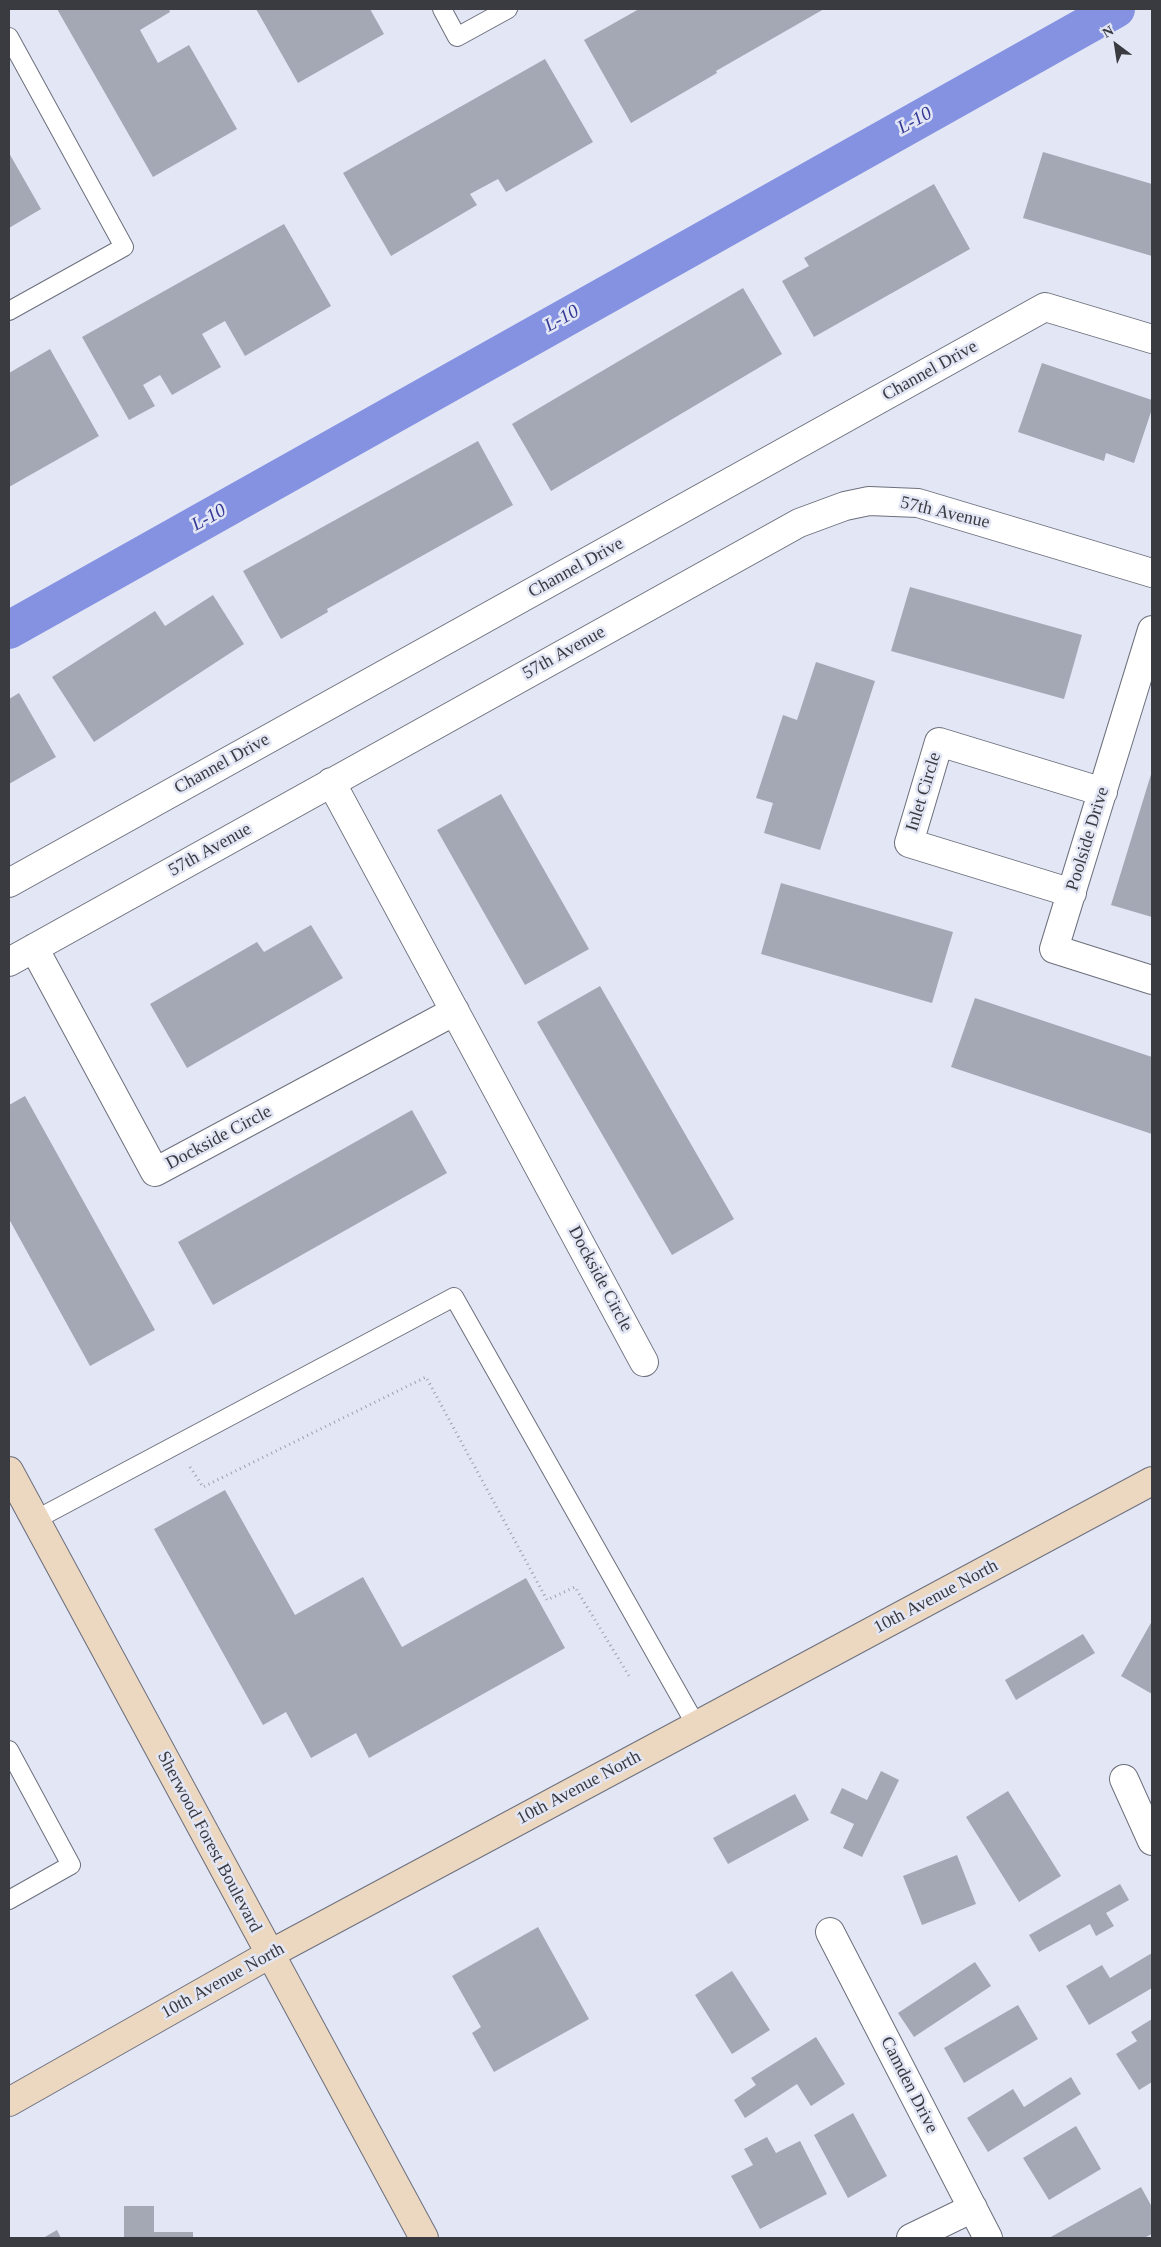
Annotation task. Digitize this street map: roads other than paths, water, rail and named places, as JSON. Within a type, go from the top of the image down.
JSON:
[{"type":"street","name":"Channel Drive","points":[[9,883],[1045,307],[1152,339]]},
{"type":"street","name":"57th Avenue","points":[[9,962],[799,523],[845,506],[885,501],[918,503],[1152,573]]},
{"type":"street","name":"Poolside Drive","points":[[1152,630],[1054,950],[1152,980]]},
{"type":"street","name":"Inlet Circle","points":[[1072,893],[908,843],[939,742],[1103,792]]},
{"type":"street","name":"Dockside Circle","points":[[331,782],[644,1362]]},
{"type":"street","name":"Dockside Circle","points":[[34,948],[155,1172],[455,1011]]},
{"type":"street","name":"Sherwood Forest Boulevard","points":[[9,1471],[424,2238]]},
{"type":"street","name":"10th Avenue North","points":[[9,2102],[270,1954],[1152,1481]]},
{"type":"street","points":[[1124,1779],[1152,1842]]},
{"type":"street","name":"Camden Drive","points":[[830,1932],[988,2238]]},
{"type":"street","points":[[911,2238],[973,2208]]},
{"type":"lane","points":[[442,9],[457,37],[508,9]]},
{"type":"lane","points":[[9,37],[124,247],[9,311]]},
{"type":"lane","points":[[35,1520],[454,1298],[696,1725]]},
{"type":"lane","points":[[9,1750],[71,1865],[9,1900]]},
{"type":"waterway","name":"L-10","points":[[9,630],[1116,9]]}]
